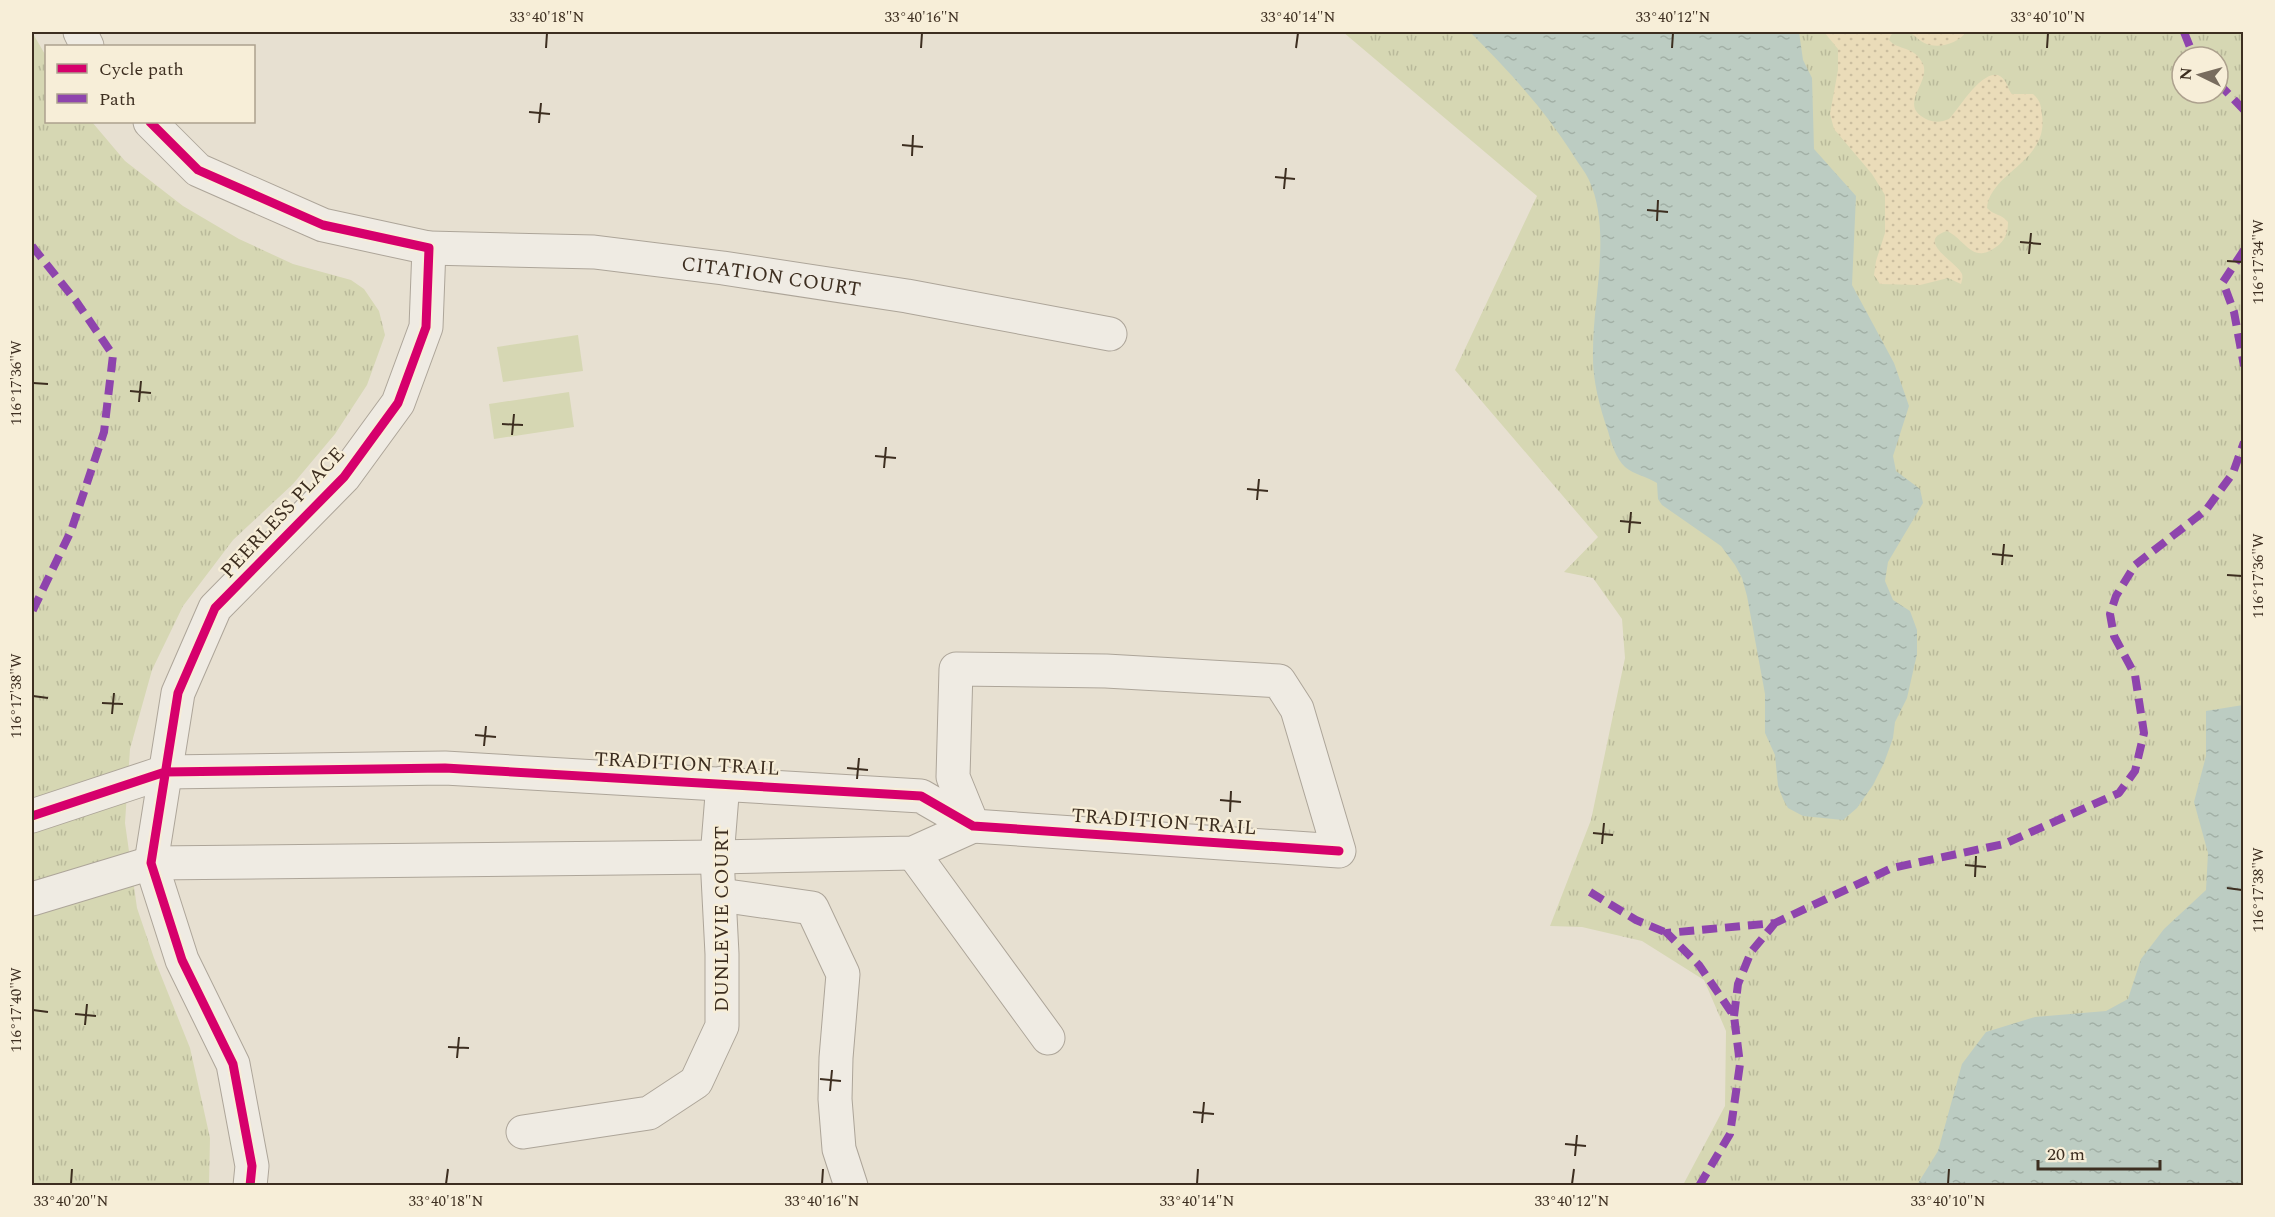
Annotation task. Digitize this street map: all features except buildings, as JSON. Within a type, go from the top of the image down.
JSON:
[{"type":"street","points":[[151,123],[198,170],[323,225],[429,248]]},
{"type":"street","name":"CITATION COURT","points":[[429,248],[594,252],[711,266],[908,296],[1110,334]]},
{"type":"street","name":"PEERLESS PLACE","points":[[151,863],[178,693],[215,609],[344,477],[398,403],[426,327],[429,248]]},
{"type":"street","name":"TRADITION TRAIL","points":[[32,816],[165,772],[445,768],[921,796],[973,826],[1339,851],[1297,709],[1279,681],[1106,671],[956,669],[953,777],[973,826]]},
{"type":"street","name":"DUNLEVIE COURT","points":[[523,1132],[649,1113],[696,1082],[722,1026],[720,895],[717,858],[723,783]]},
{"type":"street","name":"TRADITION TRAIL","points":[[32,899],[151,863],[717,858],[913,853],[973,826]]},
{"type":"street","points":[[913,853],[1048,1038]]},
{"type":"street","points":[[151,863],[182,960],[233,1064],[252,1166],[250,1185]]},
{"type":"street","points":[[720,895],[812,908],[843,974],[835,1100],[839,1149],[851,1185]]},
{"type":"green space","points":[[32,32],[45,54],[45,123],[93,123],[125,161],[183,206],[239,239],[293,264],[351,280],[364,289],[379,311],[385,335],[367,385],[335,434],[293,484],[233,540],[183,606],[152,670],[130,749],[125,823],[137,908],[154,958],[190,1048],[210,1138],[209,1185],[32,1185]]},
{"type":"green space","points":[[1343,32],[2243,32],[2243,1185],[1683,1185],[1725,1106],[1726,1031],[1704,980],[1642,941],[1582,927],[1550,926],[1591,820],[1625,658],[1622,619],[1593,578],[1564,572],[1598,537],[1455,370],[1537,196]]},
{"type":"green space","points":[[578,335],[583,371],[503,382],[497,347]]},
{"type":"green space","points":[[569,392],[574,427],[494,439],[489,404]]},
{"type":"sand","points":[[1824,32],[1895,32],[1889,40],[1911,51],[1923,64],[1923,78],[1914,100],[1914,107],[1918,113],[1929,120],[1938,122],[1949,119],[1975,87],[1991,75],[1998,75],[2005,81],[2012,94],[2033,94],[2039,101],[2042,131],[2037,144],[1998,185],[1987,208],[2008,222],[2004,239],[1988,252],[1981,253],[1969,249],[1947,231],[1938,235],[1935,240],[1940,252],[1962,274],[1961,284],[1948,278],[1920,285],[1880,284],[1874,275],[1885,233],[1885,195],[1872,174],[1834,129],[1830,114],[1838,70],[1838,49]]},
{"type":"sand","points":[[1909,32],[1966,32],[1955,41],[1935,46],[1924,43]]},
{"type":"water","points":[[1470,32],[1799,32],[1803,60],[1812,78],[1814,149],[1856,196],[1852,285],[1894,363],[1909,406],[1893,456],[1896,471],[1920,489],[1923,503],[1888,562],[1885,581],[1893,600],[1910,611],[1917,630],[1917,654],[1907,698],[1895,722],[1893,738],[1873,785],[1857,808],[1843,820],[1803,816],[1788,808],[1783,799],[1778,786],[1775,755],[1765,733],[1765,694],[1747,596],[1742,578],[1735,565],[1721,546],[1662,505],[1658,499],[1657,483],[1629,470],[1616,455],[1602,411],[1594,371],[1594,330],[1600,264],[1596,199],[1585,173],[1537,105]]},
{"type":"water","points":[[2243,705],[2243,1185],[1917,1185],[1938,1151],[1962,1064],[1986,1032],[2035,1017],[2106,1011],[2128,999],[2141,959],[2164,929],[2206,890],[2208,853],[2194,802],[2206,756],[2206,711]]},
{"type":"marked path","points":[[2184,32],[2189,45]]},
{"type":"marked path","points":[[2230,95],[2244,110]]},
{"type":"marked path","points":[[32,246],[76,301],[113,355],[104,432],[71,531],[32,612]]},
{"type":"marked path","points":[[2244,250],[2223,282],[2234,312],[2244,366]]},
{"type":"marked path","points":[[1699,1186],[1730,1134],[1740,1064],[1734,1016],[1699,965],[1667,933],[1775,923],[1892,868],[2004,844],[2119,793],[2135,771],[2144,733],[2135,675],[2114,636],[2110,614],[2116,596],[2135,565],[2206,510],[2233,473],[2244,442]]},
{"type":"marked path","points":[[1590,892],[1636,920],[1667,933]]},
{"type":"marked path","points":[[1734,1016],[1738,984],[1751,952],[1775,923]]},
{"type":"cycle path","points":[[151,123],[198,170],[323,225],[429,248],[426,327],[398,403],[344,477],[215,608],[178,693],[151,863],[182,960],[233,1064],[252,1166],[250,1186]]},
{"type":"cycle path","points":[[32,816],[165,772],[445,768],[921,796],[973,826],[1339,851]]}]
